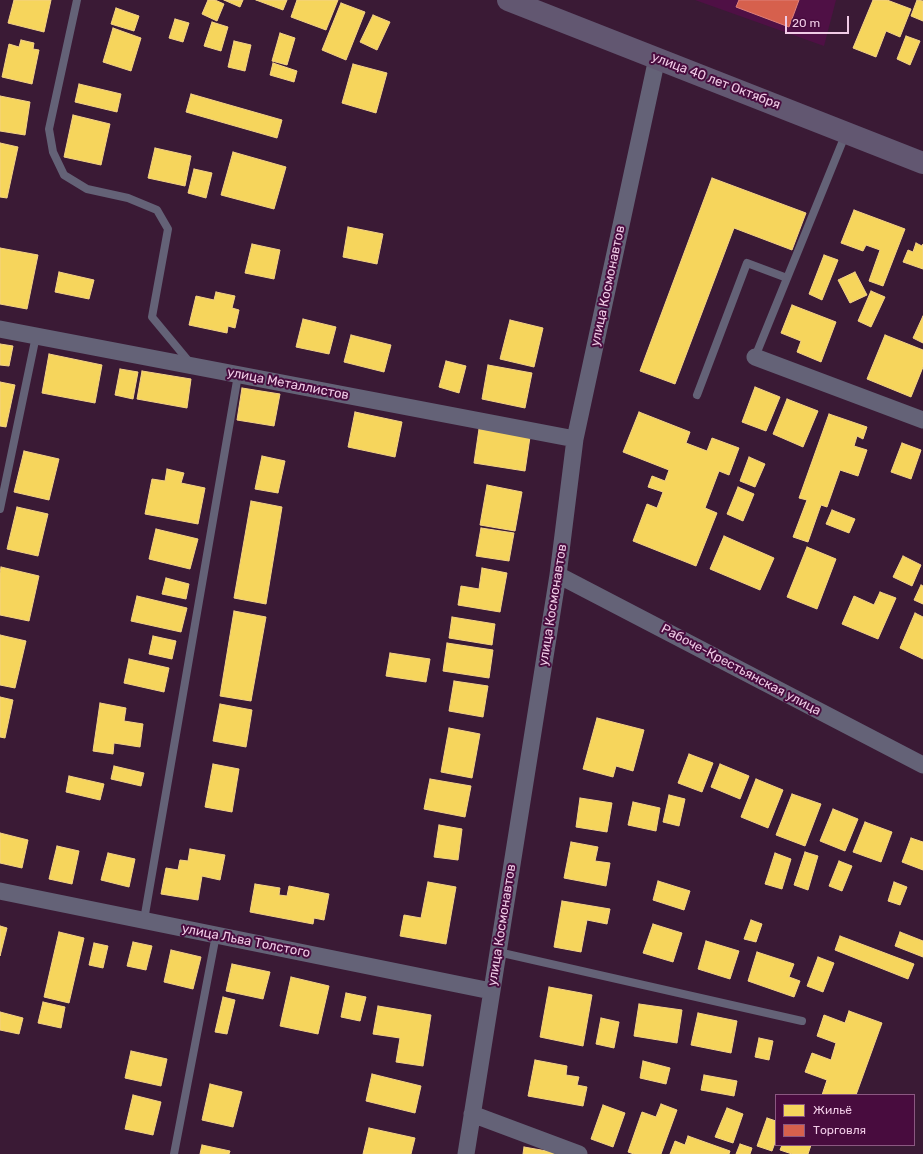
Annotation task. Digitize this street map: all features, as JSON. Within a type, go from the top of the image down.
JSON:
[{"type":"street","name":"улица 40 лет Октября","points":[[508,0],[923,163]]},
{"type":"street","name":"улица Космонавтов","points":[[466,1154],[558,575],[575,439],[657,58]]},
{"type":"street","name":"улица Металлистов","points":[[0,329],[575,439]]},
{"type":"street","points":[[756,357],[923,420]]},
{"type":"street","name":"Рабоче-Крестьянская улица","points":[[558,575],[923,765]]},
{"type":"street","name":"улица Льва Толстого","points":[[0,891],[492,991]]},
{"type":"street","points":[[472,1114],[579,1154]]},
{"type":"lane","points":[[76,0],[49,129],[53,152],[64,175],[87,189],[128,198],[157,210],[168,230],[152,317],[193,366]]},
{"type":"lane","points":[[756,357],[846,133]]},
{"type":"lane","points":[[697,395],[747,263],[787,278]]},
{"type":"lane","points":[[0,509],[36,336]]},
{"type":"lane","points":[[144,920],[238,375]]},
{"type":"lane","points":[[174,1154],[216,935]]},
{"type":"lane","points":[[498,952],[802,1021]]},
{"type":"shaded area","points":[[695,0],[836,0],[824,46]]},
{"type":"building: Жильё","points":[[14,0],[51,0],[44,32],[8,23]]},
{"type":"building: Жильё","points":[[208,0],[215,0],[224,4],[217,21],[202,14]]},
{"type":"building: Жильё","points":[[224,0],[243,0],[240,7]]},
{"type":"building: Жильё","points":[[256,0],[287,0],[283,10]]},
{"type":"building: Жильё","points":[[297,0],[338,0],[326,30],[291,17]]},
{"type":"building: Жильё","points":[[873,0],[887,0],[911,9],[900,37],[886,31],[876,57],[853,48]]},
{"type":"building: Жильё","points":[[917,0],[923,1],[923,21],[911,16]]},
{"type":"building: Жильё","points":[[341,3],[365,12],[346,60],[322,50]]},
{"type":"building: Жильё","points":[[116,8],[139,16],[134,31],[111,24]]},
{"type":"building: Жильё","points":[[373,15],[390,22],[377,50],[360,42]]},
{"type":"building: Жильё","points":[[175,19],[189,23],[183,42],[169,38]]},
{"type":"building: Жильё","points":[[212,22],[228,27],[221,51],[204,46]]},
{"type":"building: Жильё","points":[[113,28],[141,38],[131,71],[103,62]]},
{"type":"building: Жильё","points":[[280,33],[295,38],[287,65],[272,61]]},
{"type":"building: Жильё","points":[[906,36],[920,41],[910,65],[897,59]]},
{"type":"building: Жильё","points":[[21,40],[34,43],[33,49],[39,50],[32,84],[2,77],[9,44],[19,47]]},
{"type":"building: Жильё","points":[[234,41],[251,45],[245,71],[228,67]]},
{"type":"building: Жильё","points":[[273,63],[297,71],[294,82],[270,75]]},
{"type":"building: Жильё","points":[[353,64],[387,73],[376,113],[342,103]]},
{"type":"building: Жильё","points":[[79,84],[121,94],[117,112],[75,102]]},
{"type":"building: Жильё","points":[[191,94],[282,120],[277,138],[186,112]]},
{"type":"building: Жильё","points":[[0,96],[30,102],[25,135],[0,131]]},
{"type":"building: Жильё","points":[[73,115],[110,124],[101,165],[64,157]]},
{"type":"building: Жильё","points":[[0,143],[18,147],[7,198],[0,197]]},
{"type":"building: Жильё","points":[[155,148],[191,156],[185,186],[148,178]]},
{"type":"building: Жильё","points":[[233,152],[286,167],[274,209],[221,195]]},
{"type":"building: Жильё","points":[[194,169],[212,173],[206,198],[188,193]]},
{"type":"building: Жильё","points":[[712,178],[806,213],[792,250],[734,228],[675,384],[640,371]]},
{"type":"building: Жильё","points":[[854,210],[905,229],[883,286],[869,281],[880,250],[866,245],[863,251],[841,243]]},
{"type":"building: Жильё","points":[[348,227],[383,234],[377,264],[343,257]]},
{"type":"building: Жильё","points":[[916,243],[922,246],[923,244],[923,269],[903,262],[908,250],[913,252]]},
{"type":"building: Жильё","points":[[252,244],[280,250],[274,279],[245,273]]},
{"type":"building: Жильё","points":[[0,248],[38,255],[27,309],[0,304]]},
{"type":"building: Жильё","points":[[824,255],[838,260],[822,300],[809,294]]},
{"type":"building: Жильё","points":[[59,272],[94,280],[89,299],[55,292]]},
{"type":"building: Жильё","points":[[855,272],[867,295],[850,303],[838,280]]},
{"type":"building: Жильё","points":[[871,291],[885,297],[871,327],[858,321]]},
{"type":"building: Жильё","points":[[216,292],[235,296],[232,308],[239,310],[235,328],[228,326],[227,333],[189,325],[196,296],[214,300]]},
{"type":"building: Жильё","points":[[792,305],[836,322],[821,362],[797,352],[801,341],[781,333]]},
{"type":"building: Жильё","points":[[923,316],[923,343],[913,338]]},
{"type":"building: Жильё","points":[[303,319],[336,327],[329,354],[296,347]]},
{"type":"building: Жильё","points":[[510,320],[543,328],[534,367],[500,359]]},
{"type":"building: Жильё","points":[[351,335],[391,345],[384,372],[344,362]]},
{"type":"building: Жильё","points":[[885,335],[923,350],[923,367],[911,397],[867,379]]},
{"type":"building: Жильё","points":[[0,344],[13,346],[9,366],[0,365]]},
{"type":"building: Жильё","points":[[49,354],[102,365],[95,403],[42,393]]},
{"type":"building: Жильё","points":[[446,361],[466,366],[459,393],[439,387]]},
{"type":"building: Жильё","points":[[488,365],[532,373],[525,408],[482,399]]},
{"type":"building: Жильё","points":[[120,369],[138,372],[133,399],[115,395]]},
{"type":"building: Жильё","points":[[142,371],[191,379],[187,408],[137,399]]},
{"type":"building: Жильё","points":[[0,382],[15,385],[6,427],[0,426]]},
{"type":"building: Жильё","points":[[755,387],[780,397],[766,431],[742,422]]},
{"type":"building: Жильё","points":[[242,388],[280,394],[274,426],[237,420]]},
{"type":"building: Жильё","points":[[787,399],[818,411],[803,447],[773,434]]},
{"type":"building: Жильё","points":[[355,412],[402,422],[395,457],[348,447]]},
{"type":"building: Жильё","points":[[639,412],[690,432],[686,443],[707,451],[712,438],[739,448],[729,475],[719,471],[705,508],[717,513],[696,566],[633,541],[647,504],[657,508],[663,492],[648,487],[652,476],[665,481],[669,470],[623,452]]},
{"type":"building: Жильё","points":[[829,414],[867,427],[863,439],[857,436],[854,446],[867,450],[858,476],[840,470],[827,507],[821,505],[808,542],[793,537],[807,500],[799,498]]},
{"type":"building: Жильё","points":[[479,429],[530,437],[525,471],[474,463]]},
{"type":"building: Жильё","points":[[902,443],[921,450],[911,479],[891,472]]},
{"type":"building: Жильё","points":[[24,451],[59,459],[49,500],[14,492]]},
{"type":"building: Жильё","points":[[262,456],[285,461],[278,493],[255,489]]},
{"type":"building: Жильё","points":[[749,457],[765,464],[755,487],[740,481]]},
{"type":"building: Жильё","points":[[167,469],[184,473],[181,483],[205,488],[198,524],[145,514],[152,479],[165,481]]},
{"type":"building: Жильё","points":[[487,485],[522,492],[515,531],[480,525]]},
{"type":"building: Жильё","points":[[738,487],[754,494],[743,521],[727,514]]},
{"type":"building: Жильё","points":[[251,501],[282,507],[266,604],[234,598]]},
{"type":"building: Жильё","points":[[17,507],[48,514],[38,556],[7,549]]},
{"type":"building: Жильё","points":[[832,510],[855,519],[849,533],[826,524]]},
{"type":"building: Жильё","points":[[481,528],[514,533],[509,561],[476,556]]},
{"type":"building: Жильё","points":[[156,529],[198,539],[190,569],[149,559]]},
{"type":"building: Жильё","points":[[724,536],[774,558],[760,590],[710,569]]},
{"type":"building: Жильё","points":[[807,547],[836,559],[817,609],[787,597]]},
{"type":"building: Жильё","points":[[903,556],[921,565],[912,586],[893,577]]},
{"type":"building: Жильё","points":[[1,567],[39,576],[29,621],[0,615]]},
{"type":"building: Жильё","points":[[482,568],[507,573],[500,612],[458,605],[461,586],[479,589]]},
{"type":"building: Жильё","points":[[166,578],[189,584],[186,599],[162,594]]},
{"type":"building: Жильё","points":[[921,585],[923,586],[923,604],[914,600]]},
{"type":"building: Жильё","points":[[880,592],[896,598],[878,639],[842,624],[854,596],[874,605]]},
{"type":"building: Жильё","points":[[137,596],[187,608],[181,632],[131,621]]},
{"type":"building: Жильё","points":[[234,611],[266,617],[251,701],[220,696]]},
{"type":"building: Жильё","points":[[915,613],[923,617],[923,659],[900,648]]},
{"type":"building: Жильё","points":[[452,617],[495,624],[492,645],[449,638]]},
{"type":"building: Жильё","points":[[0,635],[26,641],[15,688],[0,685]]},
{"type":"building: Жильё","points":[[153,636],[176,641],[172,659],[149,654]]},
{"type":"building: Жильё","points":[[447,643],[493,650],[489,678],[443,671]]},
{"type":"building: Жильё","points":[[390,653],[430,659],[426,682],[386,676]]},
{"type":"building: Жильё","points":[[129,659],[169,668],[164,692],[124,683]]},
{"type":"building: Жильё","points":[[454,681],[488,686],[483,717],[449,711]]},
{"type":"building: Жильё","points":[[0,697],[13,700],[5,738],[0,737]]},
{"type":"building: Жильё","points":[[100,703],[126,708],[124,721],[143,724],[140,747],[114,743],[113,754],[93,751]]},
{"type":"building: Жильё","points":[[220,704],[252,710],[246,747],[213,741]]},
{"type":"building: Жильё","points":[[597,718],[644,730],[633,771],[616,766],[613,777],[583,769]]},
{"type":"building: Жильё","points":[[449,728],[480,734],[472,778],[441,772]]},
{"type":"building: Жильё","points":[[689,754],[713,763],[702,792],[678,783]]},
{"type":"building: Жильё","points":[[213,764],[239,769],[232,812],[205,807]]},
{"type":"building: Жильё","points":[[720,764],[749,776],[740,799],[711,787]]},
{"type":"building: Жильё","points":[[114,766],[144,773],[141,786],[111,779]]},
{"type":"building: Жильё","points":[[69,776],[104,784],[100,800],[66,792]]},
{"type":"building: Жильё","points":[[430,779],[471,786],[465,817],[424,809]]},
{"type":"building: Жильё","points":[[756,779],[783,790],[768,828],[741,817]]},
{"type":"building: Жильё","points":[[792,794],[821,804],[805,846],[776,835]]},
{"type":"building: Жильё","points":[[669,795],[685,799],[679,826],[663,822]]},
{"type":"building: Жильё","points":[[580,798],[612,803],[607,832],[576,827]]},
{"type":"building: Жильё","points":[[633,802],[660,808],[656,831],[628,825]]},
{"type":"building: Жильё","points":[[833,809],[858,819],[845,851],[820,841]]},
{"type":"building: Жильё","points":[[865,822],[892,832],[881,862],[853,852]]},
{"type":"building: Жильё","points":[[439,825],[462,829],[458,860],[434,857]]},
{"type":"building: Жильё","points":[[0,833],[28,840],[22,868],[0,863]]},
{"type":"building: Жильё","points":[[911,838],[923,842],[923,870],[902,862]]},
{"type":"building: Жильё","points":[[571,842],[598,847],[595,861],[610,863],[606,886],[564,878]]},
{"type":"building: Жильё","points":[[57,846],[79,851],[72,884],[49,879]]},
{"type":"building: Жильё","points":[[190,849],[225,855],[220,880],[202,876],[198,900],[161,894],[166,868],[178,870],[180,860],[188,861]]},
{"type":"building: Жильё","points":[[805,852],[818,856],[808,890],[794,885]]},
{"type":"building: Жильё","points":[[108,853],[135,859],[129,887],[101,880]]},
{"type":"building: Жильё","points":[[775,853],[791,859],[782,889],[765,884]]},
{"type":"building: Жильё","points":[[839,861],[852,866],[842,891],[829,886]]},
{"type":"building: Жильё","points":[[658,881],[690,891],[684,910],[653,900]]},
{"type":"building: Жильё","points":[[428,882],[456,887],[446,944],[400,936],[404,915],[421,918]]},
{"type":"building: Жильё","points":[[894,882],[907,887],[900,905],[888,901]]},
{"type":"building: Жильё","points":[[255,884],[280,888],[279,895],[287,896],[289,886],[329,894],[324,920],[314,918],[313,924],[250,912]]},
{"type":"building: Жильё","points":[[562,901],[610,909],[607,924],[587,920],[581,952],[554,947]]},
{"type":"building: Жильё","points":[[751,920],[762,924],[756,942],[744,939]]},
{"type":"building: Жильё","points":[[653,924],[682,933],[673,962],[643,953]]},
{"type":"building: Жильё","points":[[0,926],[7,928],[0,956]]},
{"type":"building: Жильё","points":[[59,932],[84,938],[69,1003],[44,997]]},
{"type":"building: Жильё","points":[[900,932],[923,941],[923,957],[895,946]]},
{"type":"building: Жильё","points":[[840,936],[914,964],[908,979],[835,950]]},
{"type":"building: Жильё","points":[[706,941],[739,951],[730,979],[698,969]]},
{"type":"building: Жильё","points":[[133,942],[152,946],[146,970],[127,966]]},
{"type":"building: Жильё","points":[[94,943],[108,946],[103,968],[89,965]]},
{"type":"building: Жильё","points":[[171,950],[201,957],[193,989],[164,982]]},
{"type":"building: Жильё","points":[[757,952],[794,964],[789,977],[800,981],[794,997],[748,981]]},
{"type":"building: Жильё","points":[[818,957],[834,963],[823,992],[807,986]]},
{"type":"building: Жильё","points":[[232,964],[270,972],[263,999],[226,991]]},
{"type":"building: Жильё","points":[[291,977],[329,986],[318,1034],[280,1026]]},
{"type":"building: Жильё","points":[[549,987],[592,995],[583,1046],[540,1037]]},
{"type":"building: Жильё","points":[[346,993],[366,997],[360,1021],[341,1017]]},
{"type":"building: Жильё","points":[[223,997],[235,1000],[227,1034],[215,1032]]},
{"type":"building: Жильё","points":[[43,1002],[65,1007],[61,1028],[38,1023]]},
{"type":"building: Жильё","points":[[639,1004],[682,1010],[677,1043],[634,1036]]},
{"type":"building: Жильё","points":[[378,1006],[431,1015],[423,1066],[396,1062],[400,1038],[373,1034]]},
{"type":"building: Жильё","points":[[849,1011],[882,1023],[856,1094],[822,1094],[827,1080],[805,1072],[812,1053],[831,1060],[836,1043],[817,1036],[824,1015],[845,1023]]},
{"type":"building: Жильё","points":[[0,1012],[23,1018],[19,1034],[0,1030]]},
{"type":"building: Жильё","points":[[698,1013],[737,1021],[731,1053],[691,1045]]},
{"type":"building: Жильё","points":[[601,1018],[619,1022],[614,1048],[596,1044]]},
{"type":"building: Жильё","points":[[759,1038],[773,1041],[769,1060],[755,1057]]},
{"type":"building: Жильё","points":[[131,1051],[167,1059],[161,1086],[125,1078]]},
{"type":"building: Жильё","points":[[535,1060],[567,1066],[566,1075],[579,1077],[577,1085],[587,1087],[583,1106],[528,1096]]},
{"type":"building: Жильё","points":[[643,1061],[670,1068],[666,1084],[640,1078]]},
{"type":"building: Жильё","points":[[372,1074],[421,1086],[415,1113],[366,1101]]},
{"type":"building: Жильё","points":[[704,1075],[737,1081],[734,1096],[701,1090]]},
{"type":"building: Жильё","points":[[210,1084],[242,1092],[233,1127],[202,1120]]},
{"type":"building: Жильё","points":[[133,1095],[161,1102],[153,1135],[125,1129]]},
{"type":"building: Жильё","points":[[661,1104],[677,1110],[661,1154],[634,1154],[628,1152],[642,1112],[656,1117]]},
{"type":"building: Жильё","points":[[603,1105],[625,1113],[613,1147],[591,1139]]},
{"type":"building: Жильё","points":[[727,1108],[743,1114],[733,1143],[715,1137]]},
{"type":"building: Жильё","points":[[767,1118],[775,1121],[775,1143],[772,1151],[757,1146]]},
{"type":"building: Жильё","points":[[369,1128],[415,1138],[411,1154],[363,1154]]},
{"type":"building: Жильё","points":[[688,1136],[730,1151],[729,1154],[670,1154],[675,1141],[685,1145]]},
{"type":"building: Жильё","points":[[740,1144],[752,1148],[750,1154],[736,1154]]},
{"type":"building: Жильё","points":[[202,1145],[230,1151],[229,1154],[200,1154]]},
{"type":"building: Жильё","points":[[782,1146],[811,1146],[808,1154],[792,1154],[780,1150]]},
{"type":"building: Жильё","points":[[524,1147],[558,1153],[523,1154]]},
{"type":"building: Торговля","points":[[739,0],[799,0],[789,27],[736,7]]}]
